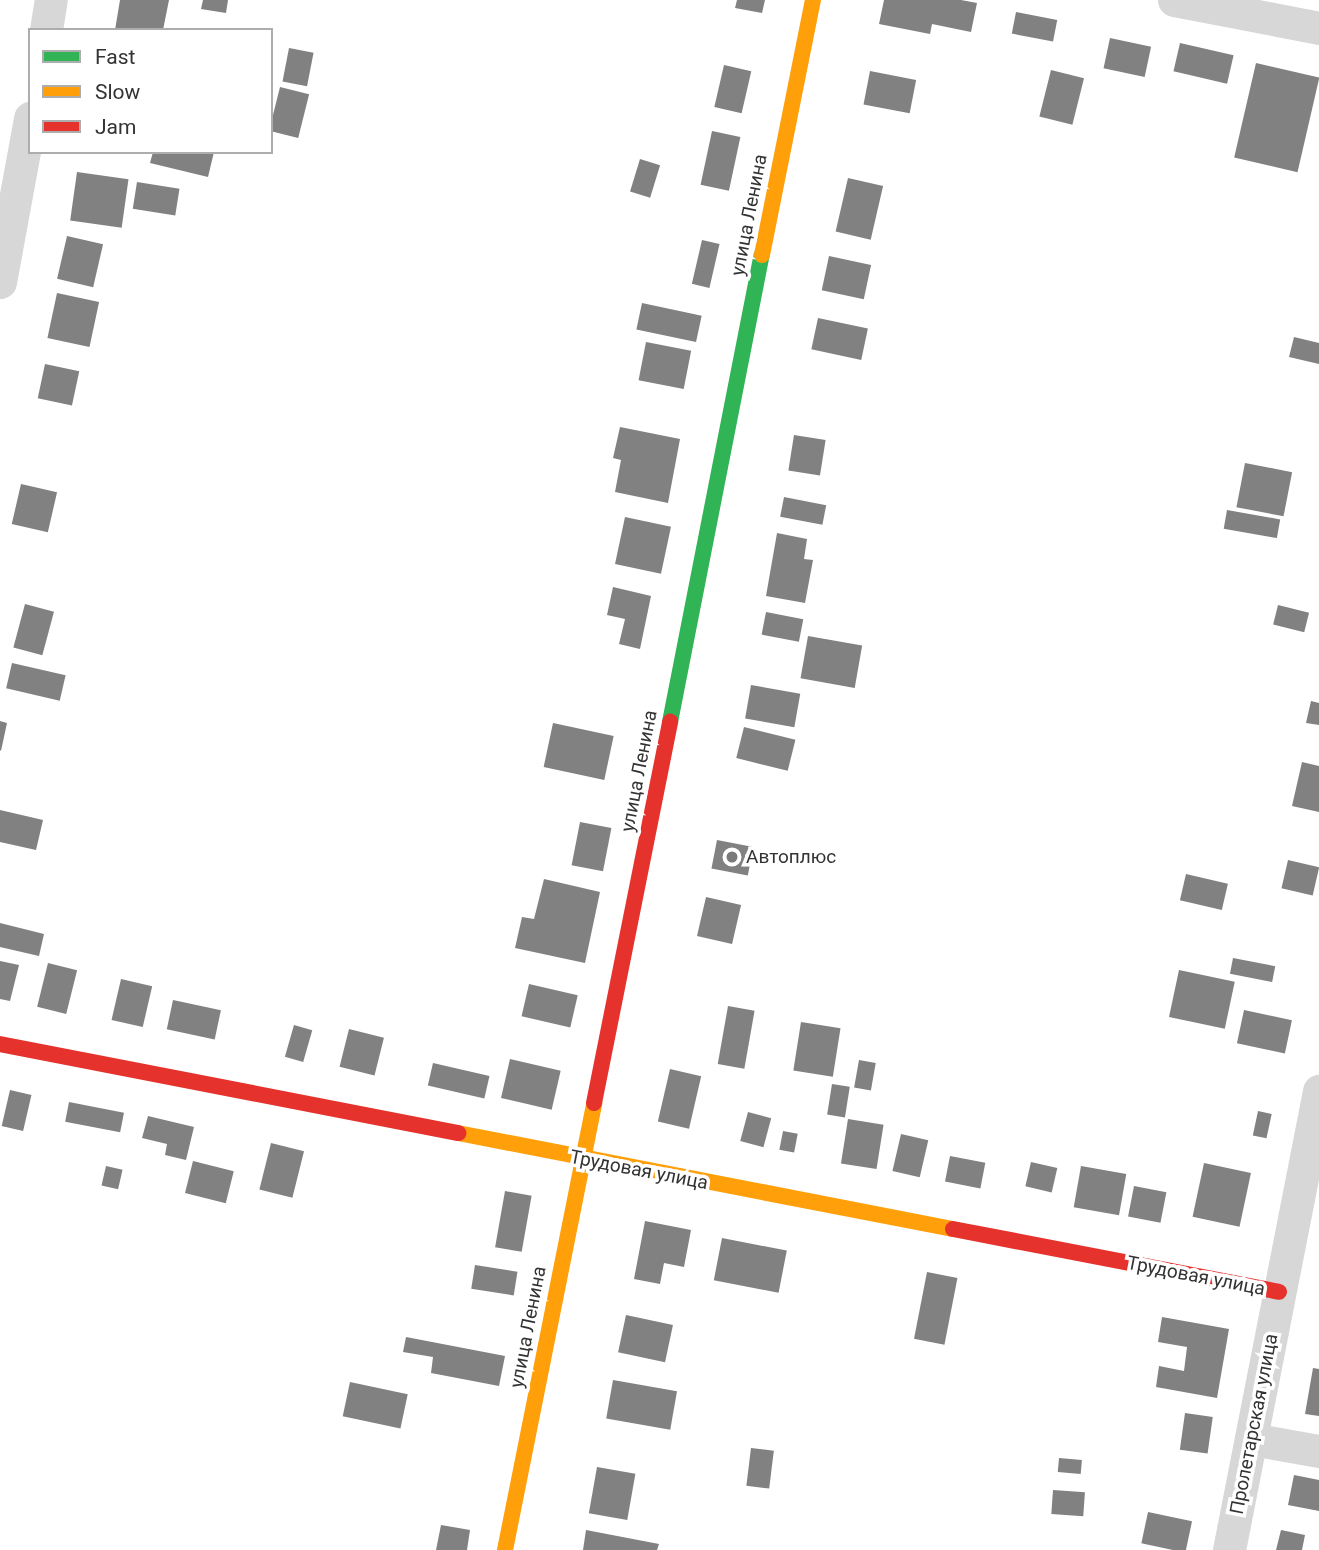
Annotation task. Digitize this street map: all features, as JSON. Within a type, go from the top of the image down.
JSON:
[{"type":"street","points":[[46,28],[51,0]]},
{"type":"street","name":"улица Ленина","points":[[505,1550],[813,0]]},
{"type":"street","points":[[1174,0],[1319,28]]},
{"type":"street","points":[[0,282],[28,129]]},
{"type":"street","name":"Трудовая улица","points":[[0,1044],[583,1160],[1279,1292]]},
{"type":"street","name":"Пролетарская улица","points":[[1229,1550],[1279,1292],[1314,1138],[1319,1091]]},
{"type":"street","points":[[1251,1439],[1319,1451]]},
{"type":"building","points":[[120,0],[169,0],[163,28],[115,28]]},
{"type":"building","points":[[203,0],[228,0],[226,13],[201,9]]},
{"type":"building","points":[[737,0],[765,0],[762,13],[735,8]]},
{"type":"building","points":[[884,0],[961,0],[977,3],[971,32],[932,24],[930,34],[879,24]]},
{"type":"building","points":[[1016,12],[1057,20],[1053,42],[1012,34]]},
{"type":"building","points":[[1110,38],[1151,47],[1145,77],[1104,68]]},
{"type":"building","points":[[1180,43],[1234,55],[1227,84],[1173,71]]},
{"type":"building","points":[[289,48],[314,53],[307,86],[283,81]]},
{"type":"building","points":[[1256,63],[1319,78],[1298,172],[1234,158]]},
{"type":"building","points":[[724,65],[751,71],[742,113],[714,107]]},
{"type":"building","points":[[1051,70],[1084,78],[1072,125],[1039,117]]},
{"type":"building","points":[[870,71],[916,80],[910,113],[864,104]]},
{"type":"building","points":[[280,87],[309,94],[298,138],[273,132],[273,115]]},
{"type":"building","points":[[712,131],[740,137],[729,191],[701,185]]},
{"type":"building","points":[[152,154],[214,154],[208,177],[150,163]]},
{"type":"building","points":[[640,159],[660,165],[650,198],[630,192]]},
{"type":"building","points":[[77,172],[128,179],[122,228],[70,221]]},
{"type":"building","points":[[848,178],[883,186],[871,240],[836,232]]},
{"type":"building","points":[[137,182],[179,189],[175,215],[133,209]]},
{"type":"building","points":[[67,236],[103,244],[93,287],[57,279]]},
{"type":"building","points":[[702,240],[720,244],[709,288],[692,284]]},
{"type":"building","points":[[829,256],[871,265],[864,299],[822,290]]},
{"type":"building","points":[[57,293],[99,302],[89,347],[47,338]]},
{"type":"building","points":[[642,303],[702,316],[696,342],[636,329]]},
{"type":"building","points":[[818,318],[868,329],[861,360],[811,349]]},
{"type":"building","points":[[1294,337],[1319,343],[1319,364],[1289,357]]},
{"type":"building","points":[[646,342],[691,351],[684,389],[639,380]]},
{"type":"building","points":[[45,364],[79,371],[72,406],[38,398]]},
{"type":"building","points":[[620,427],[680,439],[668,503],[615,492],[621,460],[613,458]]},
{"type":"building","points":[[794,435],[826,440],[820,476],[788,471]]},
{"type":"building","points":[[1245,463],[1292,472],[1284,516],[1236,507]]},
{"type":"building","points":[[21,484],[57,492],[48,532],[12,524]]},
{"type":"building","points":[[784,497],[826,505],[822,525],[780,517]]},
{"type":"building","points":[[1227,510],[1280,519],[1277,538],[1224,529]]},
{"type":"building","points":[[625,517],[671,527],[661,574],[615,564]]},
{"type":"building","points":[[777,533],[807,539],[804,559],[813,560],[805,603],[766,596]]},
{"type":"building","points":[[613,587],[651,596],[640,649],[619,644],[625,619],[607,615]]},
{"type":"building","points":[[25,604],[54,612],[42,655],[13,647]]},
{"type":"building","points":[[1278,605],[1309,613],[1304,632],[1273,624]]},
{"type":"building","points":[[766,612],[803,619],[799,642],[762,635]]},
{"type":"building","points":[[808,636],[862,646],[855,688],[801,678]]},
{"type":"building","points":[[12,663],[66,675],[60,701],[6,688]]},
{"type":"building","points":[[751,685],[800,694],[794,727],[745,718]]},
{"type":"building","points":[[1311,701],[1319,703],[1319,725],[1306,723]]},
{"type":"building","points":[[0,721],[7,723],[1,751],[0,750]]},
{"type":"building","points":[[553,723],[614,736],[604,780],[544,767]]},
{"type":"building","points":[[744,727],[795,740],[788,771],[736,758]]},
{"type":"building","points":[[1302,762],[1319,766],[1319,812],[1292,806]]},
{"type":"building","points":[[0,810],[43,820],[36,850],[0,842]]},
{"type":"building","points":[[580,822],[611,828],[603,871],[572,865]]},
{"type":"building","name":"Автоплюс","points":[[717,840],[753,847],[748,876],[711,868]]},
{"type":"building","points":[[1288,860],[1319,867],[1313,895],[1281,888]]},
{"type":"building","points":[[1186,874],[1228,884],[1222,910],[1180,900]]},
{"type":"building","points":[[544,879],[600,892],[585,963],[515,948],[522,917],[534,919]]},
{"type":"building","points":[[706,897],[741,905],[732,944],[697,936]]},
{"type":"building","points":[[0,923],[44,934],[39,956],[0,947]]},
{"type":"building","points":[[1233,958],[1275,966],[1272,982],[1230,974]]},
{"type":"building","points":[[0,961],[19,965],[10,1001],[0,999]]},
{"type":"building","points":[[48,963],[77,970],[66,1014],[37,1007]]},
{"type":"building","points":[[1179,970],[1235,982],[1225,1029],[1169,1017]]},
{"type":"building","points":[[121,979],[152,986],[143,1027],[112,1020]]},
{"type":"building","points":[[529,984],[578,995],[570,1027],[522,1016]]},
{"type":"building","points":[[173,1000],[221,1010],[215,1040],[167,1029]]},
{"type":"building","points":[[728,1006],[755,1011],[744,1069],[718,1064]]},
{"type":"building","points":[[1244,1010],[1292,1020],[1285,1053],[1237,1043]]},
{"type":"building","points":[[801,1022],[841,1028],[833,1077],[793,1070]]},
{"type":"building","points":[[294,1025],[312,1030],[303,1062],[285,1057]]},
{"type":"building","points":[[349,1029],[384,1038],[374,1076],[340,1067]]},
{"type":"building","points":[[510,1059],[561,1071],[552,1110],[501,1098]]},
{"type":"building","points":[[859,1060],[876,1063],[871,1091],[854,1088]]},
{"type":"building","points":[[433,1063],[490,1076],[484,1098],[428,1085]]},
{"type":"building","points":[[670,1069],[701,1076],[689,1129],[658,1122]]},
{"type":"building","points":[[832,1084],[850,1087],[845,1117],[827,1115]]},
{"type":"building","points":[[10,1090],[31,1095],[23,1131],[2,1126]]},
{"type":"building","points":[[69,1102],[124,1113],[120,1132],[65,1122]]},
{"type":"building","points":[[1258,1111],[1272,1114],[1266,1138],[1253,1135]]},
{"type":"building","points":[[748,1112],[771,1118],[763,1147],[740,1141]]},
{"type":"building","points":[[148,1116],[194,1127],[186,1160],[165,1155],[167,1144],[142,1138]]},
{"type":"building","points":[[848,1119],[884,1125],[877,1169],[841,1163]]},
{"type":"building","points":[[783,1131],[798,1134],[794,1153],[779,1150]]},
{"type":"building","points":[[901,1134],[928,1140],[920,1177],[892,1171]]},
{"type":"building","points":[[271,1143],[304,1151],[292,1198],[259,1190]]},
{"type":"building","points":[[950,1156],[985,1163],[980,1188],[945,1182]]},
{"type":"building","points":[[193,1161],[234,1171],[226,1203],[185,1193]]},
{"type":"building","points":[[1031,1162],[1057,1168],[1052,1192],[1025,1186]]},
{"type":"building","points":[[1204,1163],[1251,1173],[1240,1227],[1193,1217]]},
{"type":"building","points":[[106,1166],[123,1170],[118,1189],[102,1185]]},
{"type":"building","points":[[1081,1166],[1126,1174],[1119,1215],[1074,1207]]},
{"type":"building","points":[[1134,1186],[1166,1192],[1160,1223],[1128,1216]]},
{"type":"building","points":[[505,1191],[532,1196],[522,1252],[495,1247]]},
{"type":"building","points":[[645,1221],[691,1230],[684,1267],[664,1263],[660,1284],[634,1279]]},
{"type":"building","points":[[722,1238],[787,1251],[779,1293],[714,1280]]},
{"type":"building","points":[[475,1265],[517,1272],[514,1295],[471,1289]]},
{"type":"building","points":[[927,1272],[957,1278],[944,1345],[914,1339]]},
{"type":"building","points":[[626,1315],[673,1325],[665,1362],[618,1352]]},
{"type":"building","points":[[1162,1317],[1229,1329],[1217,1398],[1156,1387],[1159,1366],[1184,1371],[1187,1347],[1158,1342]]},
{"type":"building","points":[[406,1337],[505,1356],[499,1386],[431,1373],[433,1357],[403,1352]]},
{"type":"building","points":[[1313,1368],[1319,1369],[1319,1416],[1305,1414]]},
{"type":"building","points":[[613,1380],[677,1391],[670,1430],[606,1418]]},
{"type":"building","points":[[350,1382],[408,1394],[400,1429],[343,1416]]},
{"type":"building","points":[[1185,1413],[1213,1417],[1208,1454],[1180,1450]]},
{"type":"building","points":[[751,1448],[774,1451],[769,1489],[746,1486]]},
{"type":"building","points":[[1059,1458],[1082,1460],[1081,1474],[1058,1472]]},
{"type":"building","points":[[597,1467],[635,1474],[627,1520],[589,1513]]},
{"type":"building","points":[[1294,1475],[1319,1480],[1319,1511],[1288,1505]]},
{"type":"building","points":[[1053,1490],[1085,1492],[1083,1516],[1051,1514]]},
{"type":"building","points":[[1148,1512],[1192,1521],[1186,1550],[1141,1543]]},
{"type":"building","points":[[441,1525],[470,1530],[467,1550],[436,1550]]},
{"type":"building","points":[[586,1530],[659,1544],[657,1550],[583,1550]]},
{"type":"building","points":[[1281,1530],[1305,1535],[1302,1550],[1276,1550]]},
{"type":"traffic: fast","points":[[670,722],[762,255]]},
{"type":"traffic: slow","points":[[762,255],[813,0]]},
{"type":"traffic: slow","points":[[505,1550],[594,1103]]},
{"type":"traffic: slow","points":[[458,1133],[953,1229]]},
{"type":"traffic: jam","points":[[594,1103],[670,722]]},
{"type":"traffic: jam","points":[[0,1044],[458,1133]]},
{"type":"traffic: jam","points":[[953,1229],[1279,1292]]},
{"type":"place","name":"Автоплюс","points":[[732,857]]}]
